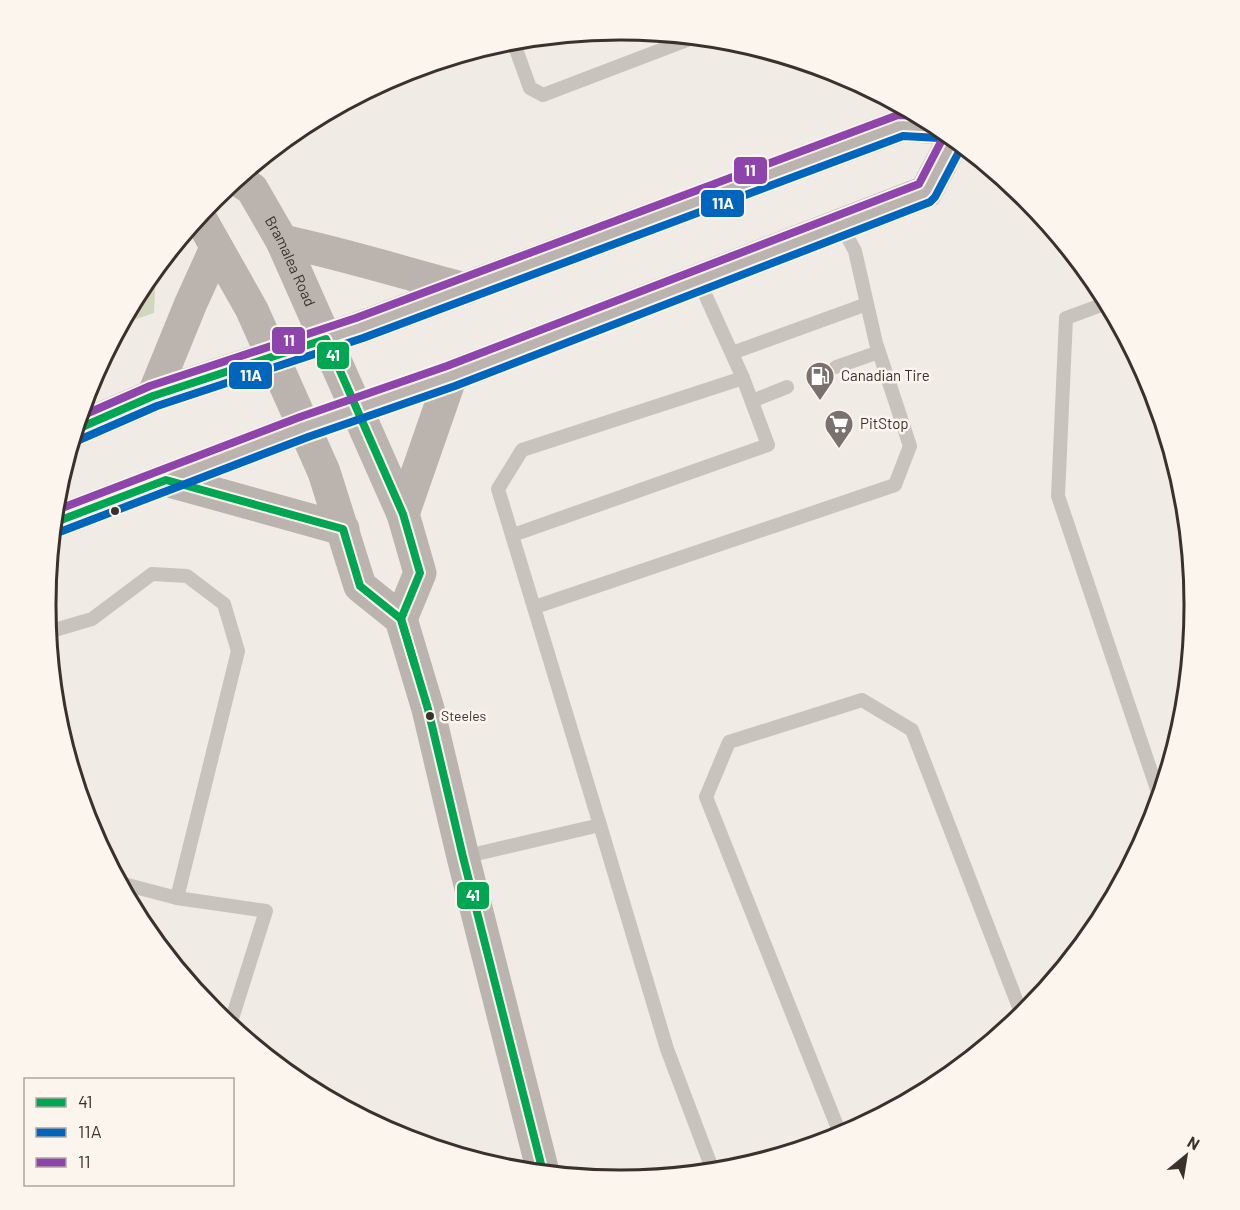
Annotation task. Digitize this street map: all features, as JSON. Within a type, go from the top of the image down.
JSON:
[{"type":"main road","points":[[84,426],[153,396],[326,339],[465,289],[902,125],[918,126]]},
{"type":"main road","points":[[62,520],[304,427],[451,375],[699,281],[926,192],[950,147]]},
{"type":"main road","name":"Bramalea Road","points":[[245,184],[252,189],[282,241],[403,514],[420,573],[401,619]]},
{"type":"main road","points":[[204,225],[252,310],[324,472],[360,586],[401,619],[428,709],[462,857],[541,1164]]},
{"type":"main road","points":[[282,241],[326,250],[465,289]]},
{"type":"main road","points":[[153,396],[216,248]]},
{"type":"main road","points":[[403,514],[451,375]]},
{"type":"main road","points":[[166,480],[343,529]]},
{"type":"lane","points":[[517,50],[530,88],[543,95],[678,44]]},
{"type":"lane","points":[[534,607],[895,485],[910,446],[879,352],[855,251],[841,225]]},
{"type":"lane","points":[[513,535],[768,445],[732,353],[699,281]]},
{"type":"lane","points":[[732,353],[867,304]]},
{"type":"lane","points":[[1098,306],[1066,318],[1058,496],[1155,784]]},
{"type":"lane","points":[[836,367],[879,352]]},
{"type":"lane","points":[[710,1162],[668,1048],[498,489],[522,450],[742,378]]},
{"type":"lane","points":[[752,401],[787,387]]},
{"type":"lane","points":[[57,629],[92,619],[152,574],[187,576],[224,604],[238,651],[177,898]]},
{"type":"lane","points":[[837,1126],[706,797],[729,742],[862,700],[912,730],[1018,1005]]},
{"type":"lane","points":[[462,857],[600,825]]},
{"type":"lane","points":[[130,886],[177,898],[266,911],[233,1015]]},
{"type":"green space","points":[[155,285],[154,313],[133,320]]},
{"type":"transit line","name":"11","points":[[89,413],[150,386],[356,318],[900,115]]},
{"type":"transit line","name":"11A","points":[[81,439],[157,406],[363,338],[903,136],[937,138]]},
{"type":"transit line","name":"11","points":[[64,507],[300,417],[447,366],[919,184],[941,141]]},
{"type":"transit line","name":"11A","points":[[60,532],[308,437],[455,386],[930,202],[935,197],[958,153]]},
{"type":"transit line","name":"41","points":[[84,426],[153,396],[326,339],[403,514],[420,573],[401,619],[428,709],[541,1164]]},
{"type":"transit line","name":"41","points":[[62,520],[166,480],[343,529],[360,586],[401,619],[415,666]]},
{"type":"place","name":"Canadian Tire","points":[[820,402]]},
{"type":"place","name":"PitStop","points":[[839,450]]},
{"type":"place","name":"Steeles","points":[[430,716]]}]
